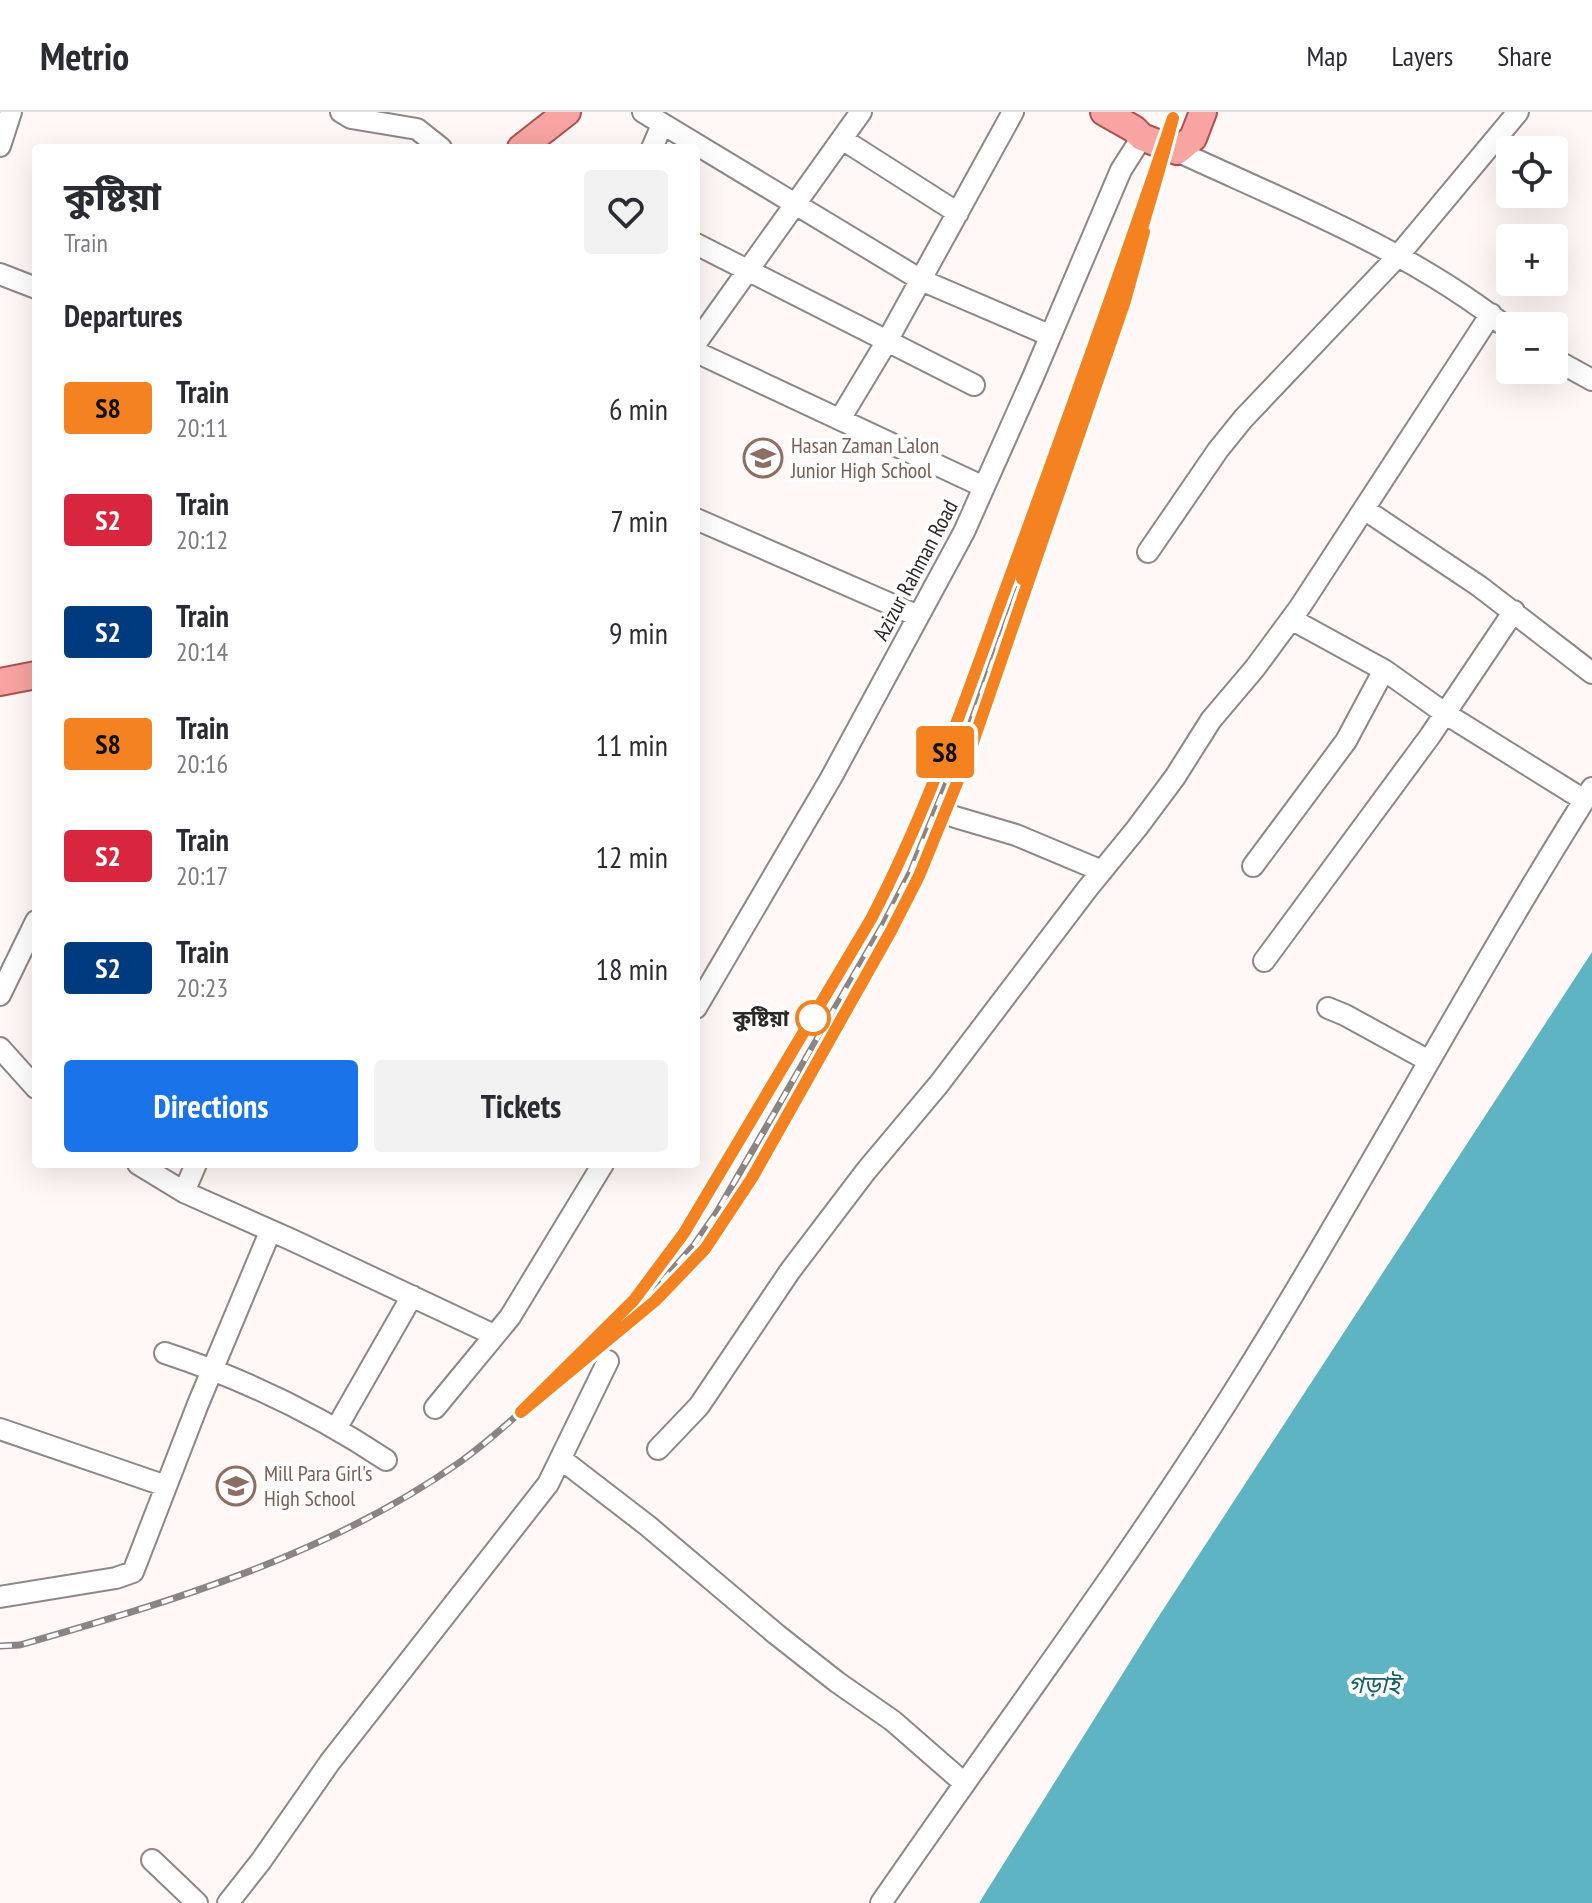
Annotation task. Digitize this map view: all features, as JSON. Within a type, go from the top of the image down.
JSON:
[{"type":"main road","points":[[526,144],[567,112]]},
{"type":"main road","points":[[1104,112],[1141,127],[1177,151],[1193,138],[1203,112]]},
{"type":"main road","points":[[0,682],[32,676]]},
{"type":"street","points":[[0,146],[11,112]]},
{"type":"street","points":[[341,112],[351,118],[417,129],[436,144]]},
{"type":"street","points":[[643,112],[694,144]]},
{"type":"street","points":[[700,337],[861,112]]},
{"type":"street","points":[[840,419],[887,341],[1013,112]]},
{"type":"street","points":[[1148,552],[1243,419],[1398,256],[1518,112]]},
{"type":"street","points":[[654,144],[662,125]]},
{"type":"street","name":"Azizur Rahman Road","points":[[700,1001],[831,778],[964,532],[1141,127]]},
{"type":"street","points":[[842,139],[958,213]]},
{"type":"street","points":[[700,147],[921,280],[1049,335]]},
{"type":"street","points":[[1177,151],[1398,256],[1496,318]]},
{"type":"street","points":[[700,246],[974,385]]},
{"type":"street","points":[[0,274],[32,286]]},
{"type":"street","points":[[658,1449],[699,1406],[790,1271],[856,1183],[939,1084],[1175,777],[1211,720],[1291,619],[1491,314]]},
{"type":"street","points":[[700,354],[984,487]]},
{"type":"street","points":[[1568,367],[1592,380]]},
{"type":"street","points":[[1364,509],[1514,611],[1592,673]]},
{"type":"street","points":[[700,521],[918,616]]},
{"type":"street","points":[[1264,961],[1446,714],[1514,611]]},
{"type":"street","points":[[881,1903],[1148,1521],[1244,1376],[1313,1264],[1588,794],[1446,714],[1384,670],[1291,619]]},
{"type":"street","points":[[1253,866],[1346,741],[1384,670]]},
{"type":"street","points":[[955,817],[1016,835],[1102,871]]},
{"type":"street","points":[[0,995],[32,929]]},
{"type":"street","points":[[1328,1008],[1429,1061]]},
{"type":"street","points":[[0,1048],[32,1084]]},
{"type":"street","points":[[145,1168],[184,1192],[494,1335]]},
{"type":"street","points":[[184,1192],[194,1168]]},
{"type":"street","points":[[435,1408],[510,1317],[601,1168]]},
{"type":"street","points":[[0,1597],[116,1578],[133,1572],[270,1232]]},
{"type":"street","points":[[337,1427],[412,1296]]},
{"type":"street","points":[[165,1353],[213,1369],[278,1397],[337,1427],[386,1460]]},
{"type":"street","points":[[228,1903],[330,1762],[548,1484],[608,1361]]},
{"type":"street","points":[[0,1429],[166,1486]]},
{"type":"street","points":[[561,1459],[648,1526],[776,1634],[893,1721],[964,1783]]},
{"type":"street","points":[[152,1860],[197,1903]]},
{"type":"water","name":"গড়াই","points":[[1592,952],[1592,1903],[979,1903],[1155,1622]]},
{"type":"railway","points":[[0,1646],[20,1645],[135,1611],[248,1572],[357,1524],[409,1495],[460,1462],[524,1409],[608,1326],[667,1256],[716,1183],[853,953],[912,837],[1043,487],[1175,112]]},
{"type":"railway","points":[[1028,584],[1125,301],[1143,235]]},
{"type":"railway","points":[[646,1300],[694,1245],[717,1212],[883,925],[911,871],[972,720],[1025,570]]},
{"type":"railway","points":[[711,1241],[784,1122]]},
{"type":"railway","points":[[608,1341],[660,1297]]},
{"type":"train","name":"S8","points":[[1022,579],[1150,208],[1173,118],[1027,531],[931,791],[898,867],[871,919],[684,1233],[634,1300],[521,1412],[655,1301],[705,1249],[752,1178],[891,931],[950,804],[980,724],[1125,301],[1144,232]]},
{"type":"place","name":"Hasan Zaman Lalon Junior High School","points":[[763,458]]},
{"type":"place","name":"কুষ্টিয়া","points":[[813,1018]]},
{"type":"place","name":"Mill Para Girl's High School","points":[[236,1486]]}]
